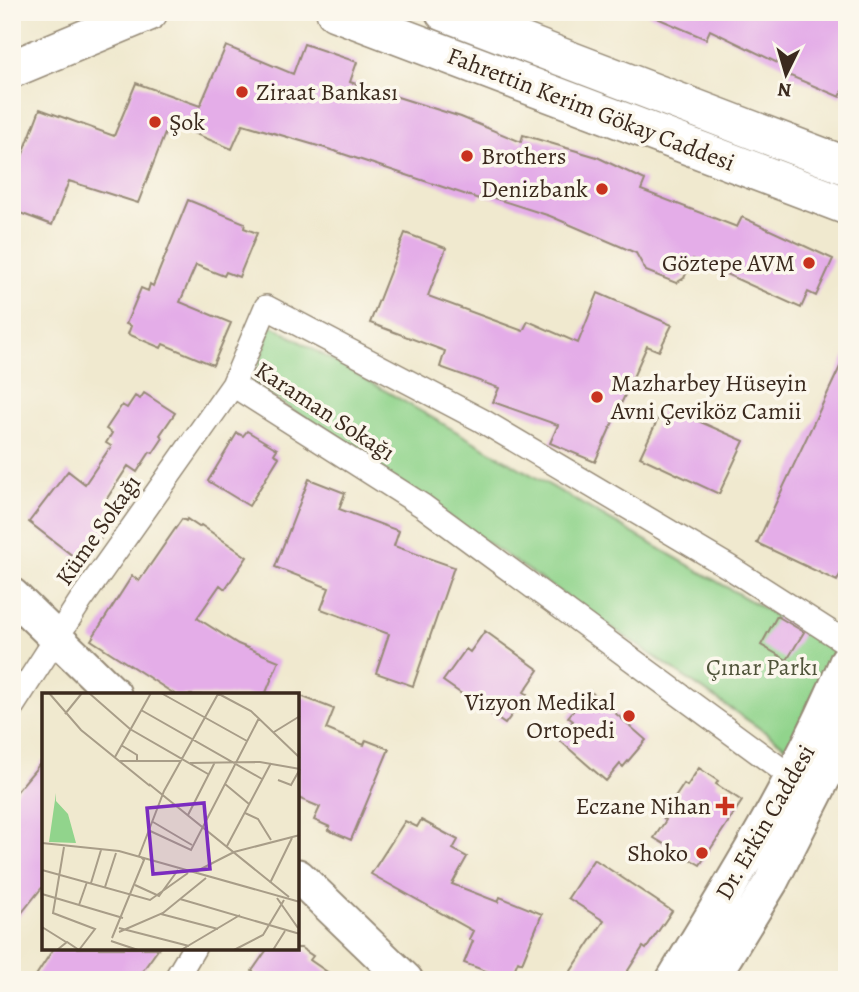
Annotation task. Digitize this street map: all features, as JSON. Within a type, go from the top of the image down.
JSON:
[{"type":"main road","points":[[100,33],[135,12]]},
{"type":"main road","points":[[12,68],[149,12]]},
{"type":"main road","name":"Fahrettin Kerim Gökay Caddesi","points":[[335,12],[847,206]]},
{"type":"main road","name":"Fahrettin Kerim Gökay Caddesi","points":[[444,12],[484,19],[847,166]]},
{"type":"street","name":"Karaman Sokağı","points":[[793,778],[423,506],[233,386],[266,307],[481,420],[729,567],[847,643]]},
{"type":"street","name":"Küme Sokağı","points":[[12,707],[142,511],[233,386]]},
{"type":"street","points":[[12,595],[112,693]]},
{"type":"street","name":"Dr. Erkin Caddesi","points":[[673,980],[793,778],[815,735],[847,660]]},
{"type":"street","name":"Dr. Erkin Caddesi","points":[[712,980],[771,882],[847,732]]},
{"type":"street","points":[[299,878],[406,980]]},
{"type":"street","points":[[175,980],[193,950]]},
{"type":"green space","name":"Çınar Parkı","points":[[271,325],[836,650],[787,747],[253,383]]},
{"type":"building","points":[[643,12],[827,12],[847,20],[847,82],[840,97],[788,75],[790,69],[710,30],[706,39]]},
{"type":"building","points":[[304,44],[357,62],[350,82],[461,117],[521,142],[523,135],[597,157],[645,180],[641,190],[737,227],[742,217],[833,259],[816,296],[808,292],[801,308],[693,259],[684,278],[676,283],[646,271],[636,253],[550,216],[481,194],[479,199],[243,124],[232,149],[169,123],[138,203],[69,181],[52,225],[12,210],[12,183],[40,109],[114,136],[136,83],[200,106],[226,46],[293,74]]},
{"type":"building","points":[[188,200],[245,223],[244,228],[257,233],[239,277],[226,272],[224,276],[196,265],[180,302],[231,323],[213,365],[163,344],[161,348],[128,334],[131,326],[126,324],[141,288],[148,291],[150,284],[153,286]]},
{"type":"building","points":[[405,233],[446,248],[428,296],[523,331],[528,321],[578,343],[598,293],[672,325],[659,351],[647,346],[595,462],[550,443],[558,425],[493,402],[499,388],[440,367],[445,351],[370,323]]},
{"type":"building","points":[[847,352],[847,560],[837,581],[757,543]]},
{"type":"building","points":[[144,393],[175,413],[160,435],[163,438],[153,453],[150,452],[137,472],[128,466],[106,500],[121,512],[82,563],[29,522],[68,471],[85,484],[111,446],[106,443],[112,433],[106,429],[122,405],[127,408],[135,396],[140,399]]},
{"type":"building","points":[[664,406],[744,441],[719,494],[640,457]]},
{"type":"building","points":[[247,431],[277,449],[274,454],[279,457],[249,506],[208,481],[237,433],[243,436]]},
{"type":"building","points":[[309,479],[345,493],[339,509],[399,531],[394,546],[454,567],[413,686],[376,673],[389,634],[321,609],[329,588],[275,567]]},
{"type":"building","points":[[182,519],[187,519],[199,527],[201,525],[247,557],[225,589],[220,585],[197,618],[238,644],[279,661],[266,693],[173,693],[91,640],[132,576],[139,581]]},
{"type":"building","points":[[777,616],[804,632],[787,660],[761,645]]},
{"type":"building","points":[[485,631],[539,670],[524,692],[527,694],[505,724],[443,681],[466,649],[470,652]]},
{"type":"building","points":[[590,691],[646,740],[623,767],[620,764],[606,781],[558,739],[573,721],[568,717]]},
{"type":"building","points":[[299,695],[334,709],[326,729],[364,745],[366,740],[389,749],[351,840],[328,830],[330,827],[314,820],[320,807],[299,798]]},
{"type":"building","points":[[42,761],[42,888],[12,925],[12,797]]},
{"type":"building","points":[[699,768],[718,781],[716,784],[742,801],[700,865],[654,838],[666,820],[662,817],[684,784],[687,786]]},
{"type":"building","points":[[421,820],[458,840],[453,849],[467,857],[452,884],[498,902],[500,897],[542,914],[522,963],[518,961],[510,980],[464,963],[473,941],[469,939],[473,931],[371,874],[405,821],[417,827]]},
{"type":"building","points":[[594,859],[672,911],[646,949],[643,947],[622,980],[565,980],[604,921],[568,898]]},
{"type":"building","points":[[301,948],[313,956],[310,960],[339,980],[265,980],[252,971],[267,950]]},
{"type":"building","points":[[53,950],[158,950],[136,980],[33,980]]},
{"type":"place","name":"Ziraat Bankası","points":[[242,92]]},
{"type":"place","name":"Şok","points":[[155,122]]},
{"type":"place","name":"Brothers","points":[[467,156]]},
{"type":"place","name":"Denizbank","points":[[602,189]]},
{"type":"place","name":"Göztepe AVM","points":[[809,263]]},
{"type":"place","name":"Mazharbey Hüseyin Avni Çeviköz Camii","points":[[597,397]]},
{"type":"place","name":"Vizyon Medikal Ortopedi","points":[[629,716]]},
{"type":"place","name":"Eczane Nihan","points":[[725,806]]},
{"type":"place","name":"Shoko","points":[[702,853]]}]
